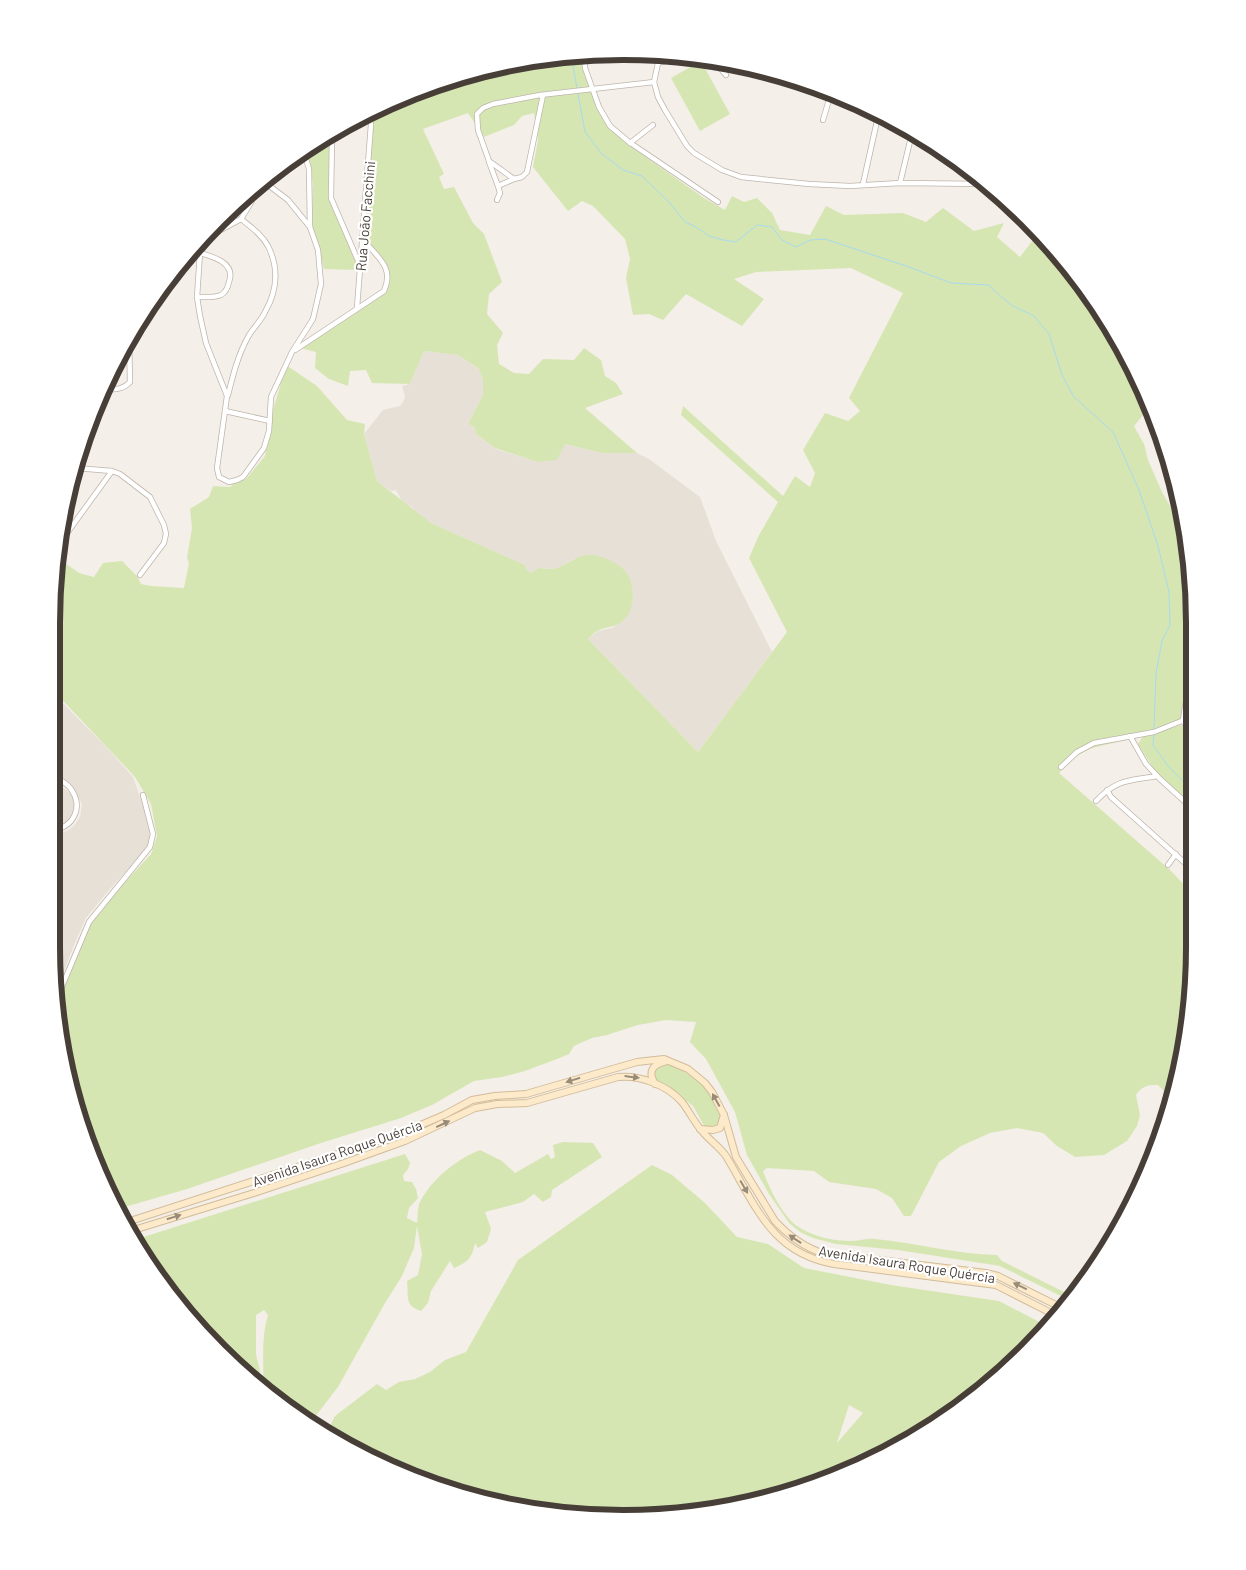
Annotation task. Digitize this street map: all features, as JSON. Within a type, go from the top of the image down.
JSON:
[{"type":"main road","name":"Avenida Isaura Roque Quércia","points":[[131,1221],[402,1133],[444,1115],[472,1100],[526,1094],[637,1062],[655,1059],[671,1061],[688,1069],[705,1083],[724,1115],[736,1157],[768,1210],[783,1229],[807,1246],[822,1253],[992,1275],[1011,1282],[1057,1305]]},
{"type":"main road","points":[[655,1084],[651,1074],[653,1066],[671,1061]]},
{"type":"main road","name":"Avenida Isaura Roque Quércia","points":[[136,1229],[254,1193],[406,1141],[475,1108],[486,1105],[527,1104],[618,1076],[636,1077],[673,1093],[682,1102],[700,1129],[726,1156],[765,1222],[780,1238],[799,1253],[828,1263],[996,1285],[1051,1313]]},
{"type":"main road","points":[[700,1129],[713,1130],[720,1128],[724,1115]]},
{"type":"street","points":[[584,61],[585,68],[599,107],[610,126],[630,143],[718,202]]},
{"type":"street","points":[[664,61],[658,63],[654,82],[658,97],[694,153],[722,170],[740,176],[788,183],[850,186],[900,183],[975,184]]},
{"type":"street","points":[[721,69],[726,75]]},
{"type":"street","points":[[497,200],[500,193],[478,130],[478,114],[483,108],[493,104],[543,94],[654,82]]},
{"type":"street","points":[[498,186],[522,177],[527,172],[543,94]]},
{"type":"street","points":[[823,120],[829,100]]},
{"type":"street","points":[[863,184],[877,121]]},
{"type":"street","name":"Rua João Facchini","points":[[357,308],[371,124]]},
{"type":"street","points":[[630,143],[653,125]]},
{"type":"street","points":[[900,183],[910,139]]},
{"type":"street","points":[[332,141],[331,198],[361,266]]},
{"type":"street","points":[[241,219],[258,233],[268,246],[274,263],[276,282],[271,300],[264,314],[249,336],[240,354],[228,396],[217,472],[219,477],[229,482],[243,477],[264,448],[270,420],[271,397],[292,352],[313,318],[322,284],[318,250],[310,227],[306,158]]},
{"type":"street","points":[[488,161],[514,179]]},
{"type":"street","points":[[269,185],[288,200],[310,227]]},
{"type":"street","points":[[220,230],[241,219],[252,200]]},
{"type":"street","points":[[302,217],[310,213]]},
{"type":"street","points":[[292,352],[384,291],[388,277],[387,270],[363,239]]},
{"type":"street","points":[[203,249],[200,253],[198,298],[206,342],[228,396]]},
{"type":"street","points":[[355,252],[372,249]]},
{"type":"street","points":[[198,298],[223,294],[228,287],[231,277],[229,269],[223,262],[200,253]]},
{"type":"street","points":[[307,328],[310,334],[315,336]]},
{"type":"street","points":[[111,389],[126,387],[130,382],[129,352]]},
{"type":"street","points":[[225,411],[270,420]]},
{"type":"street","points":[[82,468],[112,471],[120,474],[150,497],[164,525],[166,534],[164,543],[140,575]]},
{"type":"street","points":[[68,532],[112,471]]},
{"type":"street","points":[[1186,701],[1183,720],[1186,727]]},
{"type":"street","points":[[1061,767],[1077,752],[1094,744],[1154,732],[1186,719]]},
{"type":"street","points":[[1130,736],[1146,764],[1186,803]]},
{"type":"street","points":[[1096,801],[1107,790],[1118,783],[1157,776]]},
{"type":"street","points":[[60,780],[70,787],[76,798],[76,809],[75,816],[68,825],[60,829]]},
{"type":"street","points":[[1107,790],[1111,797],[1186,863]]},
{"type":"street","points":[[61,988],[89,922],[150,847],[153,834],[143,795]]},
{"type":"street","points":[[1168,865],[1176,854]]},
{"type":"shaded area","points":[[424,351],[458,355],[480,370],[483,380],[483,395],[468,424],[474,427],[476,434],[496,449],[537,462],[565,444],[602,453],[637,453],[649,459],[700,497],[716,541],[772,652],[698,752],[588,639],[598,631],[612,628],[624,620],[630,610],[633,599],[632,584],[626,572],[615,564],[591,555],[574,559],[556,569],[538,568],[531,573],[525,565],[417,515],[413,508],[402,501],[396,490],[391,491],[377,481],[364,434],[383,410],[400,406],[403,402],[405,397],[402,386],[410,384]]},
{"type":"shaded area","points":[[60,700],[133,777],[151,835],[147,848],[86,918],[61,980],[60,832],[67,831],[74,826],[80,817],[82,804],[72,786],[60,778]]},
{"type":"shaded area","points":[[60,784],[74,797],[75,809],[65,825],[60,827]]},
{"type":"green space","points":[[584,61],[608,126],[626,143],[704,198],[725,210],[732,196],[744,202],[757,198],[772,213],[780,230],[810,235],[826,206],[844,215],[903,213],[926,222],[943,208],[974,231],[1004,223],[997,237],[1020,257],[1034,239],[1070,280],[1111,342],[1128,374],[1145,413],[1134,426],[1144,444],[1148,460],[1162,492],[1175,513],[1185,586],[1186,691],[1180,724],[1146,736],[1181,725],[1183,728],[1186,734],[1186,800],[1153,768],[1138,744],[1143,736],[1092,748],[1076,756],[1059,773],[1170,870],[1186,887],[1185,984],[1175,1057],[1165,1100],[1164,1091],[1158,1085],[1148,1086],[1140,1090],[1136,1095],[1140,1115],[1137,1126],[1127,1141],[1104,1155],[1075,1157],[1057,1146],[1043,1133],[1017,1128],[990,1133],[961,1146],[939,1162],[911,1216],[904,1216],[892,1198],[876,1189],[829,1182],[814,1171],[767,1168],[763,1171],[773,1193],[787,1216],[797,1226],[810,1233],[838,1240],[875,1239],[966,1253],[997,1255],[1002,1261],[1067,1294],[1064,1297],[1000,1266],[898,1250],[836,1244],[813,1238],[800,1232],[789,1223],[769,1194],[747,1155],[735,1112],[706,1059],[690,1042],[696,1022],[666,1020],[638,1025],[592,1038],[574,1046],[569,1054],[525,1071],[474,1081],[432,1105],[401,1118],[187,1189],[124,1207],[103,1162],[79,1093],[71,1057],[62,992],[88,927],[117,891],[151,854],[157,836],[151,804],[135,777],[60,697],[61,586],[64,562],[79,573],[94,577],[103,563],[122,561],[137,576],[141,584],[184,588],[189,563],[187,558],[192,528],[190,509],[209,497],[213,486],[231,487],[232,484],[246,479],[265,456],[270,421],[286,365],[317,386],[347,420],[365,424],[364,434],[377,481],[431,523],[525,565],[531,573],[538,568],[557,568],[579,557],[588,555],[597,556],[616,563],[623,569],[629,577],[633,590],[631,609],[622,622],[600,629],[588,639],[698,752],[787,632],[749,558],[758,537],[778,502],[681,415],[683,406],[783,496],[795,476],[810,487],[815,473],[803,450],[825,413],[848,421],[860,411],[849,398],[903,293],[851,268],[756,272],[734,279],[764,299],[742,326],[686,294],[663,320],[649,314],[633,315],[626,278],[630,259],[625,239],[593,206],[582,201],[568,211],[533,167],[538,140],[534,113],[522,116],[514,125],[484,137],[468,113],[423,129],[444,174],[439,177],[444,189],[454,187],[473,223],[484,234],[502,282],[489,294],[487,314],[503,333],[497,345],[499,364],[514,373],[529,374],[543,359],[574,360],[584,348],[601,360],[605,376],[616,383],[623,394],[585,408],[637,453],[602,453],[565,444],[557,460],[537,462],[495,448],[476,434],[474,427],[468,424],[483,395],[483,380],[479,369],[458,355],[424,351],[410,384],[372,383],[366,370],[350,371],[348,386],[329,379],[315,368],[316,352],[300,348],[384,291],[388,277],[381,260],[363,239],[371,124],[369,120],[408,103],[477,79],[513,71]]},
{"type":"green space","points":[[694,65],[704,66],[730,114],[700,131],[671,78]]},
{"type":"green space","points":[[329,143],[329,199],[361,266],[355,270],[324,269],[312,226],[313,183],[307,157]]},
{"type":"green space","points":[[666,1064],[676,1067],[704,1087],[717,1105],[722,1125],[706,1129],[693,1106],[678,1094],[654,1080],[653,1070],[655,1067]]},
{"type":"green space","points":[[563,1142],[593,1143],[602,1157],[552,1190],[551,1197],[543,1202],[534,1194],[523,1202],[485,1212],[491,1229],[487,1242],[478,1248],[475,1243],[471,1256],[459,1266],[454,1268],[450,1261],[431,1291],[428,1303],[421,1311],[412,1306],[408,1300],[407,1281],[418,1275],[422,1254],[417,1226],[414,1248],[402,1276],[338,1387],[314,1418],[263,1380],[264,1341],[268,1315],[264,1310],[256,1315],[256,1353],[259,1376],[225,1345],[176,1290],[141,1238],[405,1154],[410,1163],[403,1175],[404,1181],[412,1182],[418,1198],[409,1208],[407,1218],[417,1223],[419,1205],[432,1184],[446,1170],[471,1154],[480,1150],[502,1161],[515,1173],[548,1154],[551,1159],[555,1157],[553,1145]]},
{"type":"green space","points":[[652,1165],[672,1175],[705,1203],[737,1237],[768,1244],[804,1268],[891,1285],[999,1301],[1041,1323],[1021,1345],[966,1394],[904,1435],[872,1452],[804,1480],[769,1491],[733,1499],[660,1509],[586,1509],[513,1499],[477,1491],[408,1467],[374,1452],[329,1427],[335,1416],[377,1384],[386,1390],[399,1382],[415,1379],[430,1372],[445,1360],[466,1352],[518,1260]],"holes":[[[849,1405],[863,1413],[837,1443]]]},
{"type":"waterway","points":[[572,63],[577,88]]},
{"type":"waterway","points":[[578,94],[585,132],[602,154],[623,170],[642,176],[669,202],[685,222],[709,236],[736,242],[757,225],[772,227],[782,240],[796,247],[810,240],[825,239],[951,283],[988,285],[1011,305],[1034,316],[1049,334],[1062,375],[1074,397],[1113,432],[1139,490],[1158,546],[1169,592],[1170,625],[1162,641],[1156,673],[1154,729]]},
{"type":"waterway","points":[[1154,733],[1153,745],[1168,766],[1186,784]]}]
